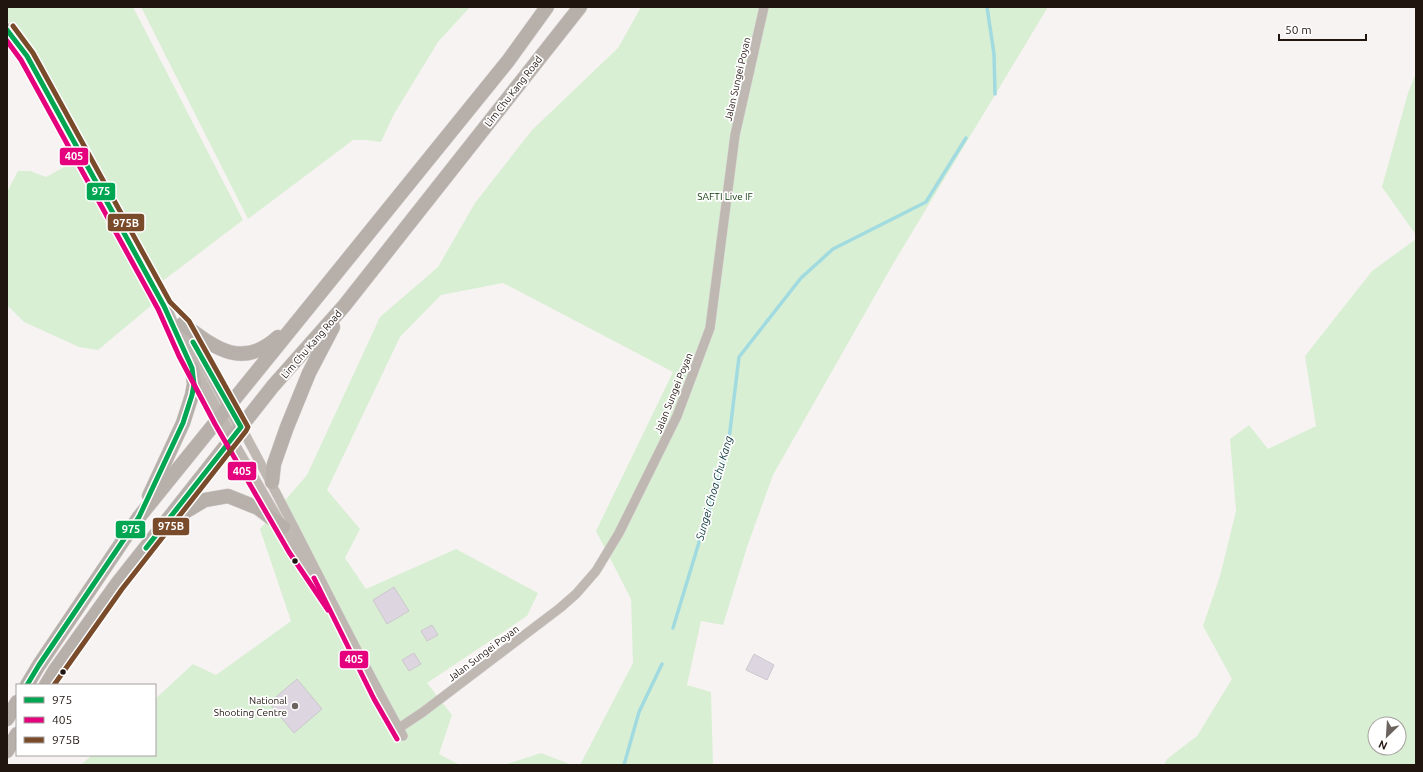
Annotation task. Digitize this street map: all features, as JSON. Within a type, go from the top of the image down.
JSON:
[{"type":"main road","points":[[28,684],[39,664],[139,517],[508,61],[547,7]]},
{"type":"main road","name":"Lim Chu Kang Road","points":[[47,684],[116,585],[273,386],[344,306],[580,7]]},
{"type":"main road","points":[[272,482],[278,448],[308,373],[344,306]]},
{"type":"main road","points":[[183,324],[209,343],[224,350],[237,354],[251,353],[270,344],[304,314]]},
{"type":"main road","points":[[139,517],[183,423],[194,384],[192,368]]},
{"type":"main road","points":[[165,524],[205,500],[228,496],[258,508],[283,527]]},
{"type":"main road","points":[[7,719],[16,704]]},
{"type":"main road","points":[[7,751],[16,736]]},
{"type":"street","name":"Jalan Sungei Poyan","points":[[334,606],[380,696],[401,732],[423,712],[560,608],[576,594],[596,571],[619,533],[677,416],[710,328],[735,135],[764,7]]},
{"type":"street","points":[[7,30],[27,56],[164,306],[192,368],[220,418],[283,527],[317,583],[334,606]]},
{"type":"street","points":[[164,306],[183,324],[230,406],[272,482],[318,571],[334,606]]},
{"type":"green space","points":[[7,7],[133,7],[243,220],[160,283],[25,43],[7,20]]},
{"type":"green space","points":[[141,7],[470,7],[438,42],[394,114],[381,142],[353,140],[248,219]]},
{"type":"green space","name":"SAFTI Live IF","points":[[641,7],[1048,7],[893,264],[773,475],[747,547],[723,625],[701,621],[687,685],[711,692],[713,765],[580,765],[633,663],[631,599],[596,531],[673,372],[503,283],[441,295],[400,337],[327,490],[360,529],[345,558],[366,589],[456,549],[538,593],[527,616],[427,683],[452,715],[439,754],[460,765],[81,765],[91,756],[156,756],[156,698],[193,664],[216,675],[291,621],[260,529],[307,475],[380,317],[438,267],[475,203],[532,130],[618,48]]},
{"type":"green space","points":[[1416,73],[1416,235],[1382,187],[1408,93]]},
{"type":"green space","points":[[75,161],[153,304],[98,350],[79,347],[24,322],[7,305],[7,192],[18,171],[30,171],[46,177]]},
{"type":"green space","points":[[1416,239],[1416,765],[1164,765],[1167,759],[1197,736],[1232,679],[1203,626],[1220,576],[1236,511],[1230,439],[1249,425],[1268,449],[1316,426],[1305,356],[1372,271]]},
{"type":"green space","points":[[541,753],[572,765],[504,765]]},
{"type":"building","points":[[394,587],[409,611],[387,624],[373,600]]},
{"type":"building","points":[[432,625],[438,635],[427,641],[421,631]]},
{"type":"building","points":[[414,653],[421,664],[409,671],[402,660]]},
{"type":"building","points":[[754,654],[774,665],[767,680],[746,670]]},
{"type":"building","name":"National Shooting Centre","points":[[297,679],[322,709],[294,733],[269,703]]},
{"type":"waterway","name":"Sungei Choa Chu Kang","points":[[987,7],[994,54],[995,94]]},
{"type":"waterway","name":"Sungei Choa Chu Kang","points":[[673,628],[728,447],[739,357],[801,278],[833,249],[926,202],[966,138]]},
{"type":"waterway","name":"Sungei Choa Chu Kang","points":[[624,765],[639,712],[662,664]]},
{"type":"transit line","name":"975B","points":[[13,26],[33,53],[170,302],[189,321],[248,427],[122,589],[55,684]]},
{"type":"transit line","name":"975","points":[[7,30],[27,56],[164,306],[192,368],[194,384],[183,423],[139,517],[28,684]]},
{"type":"transit line","name":"405","points":[[7,41],[21,60],[158,309],[179,356],[215,424],[289,552],[328,610]]},
{"type":"transit line","name":"975","points":[[146,548],[241,427],[193,342]]},
{"type":"transit line","name":"405","points":[[314,578],[374,699],[397,739]]},
{"type":"place","name":"National Shooting Centre","points":[[295,706]]}]
